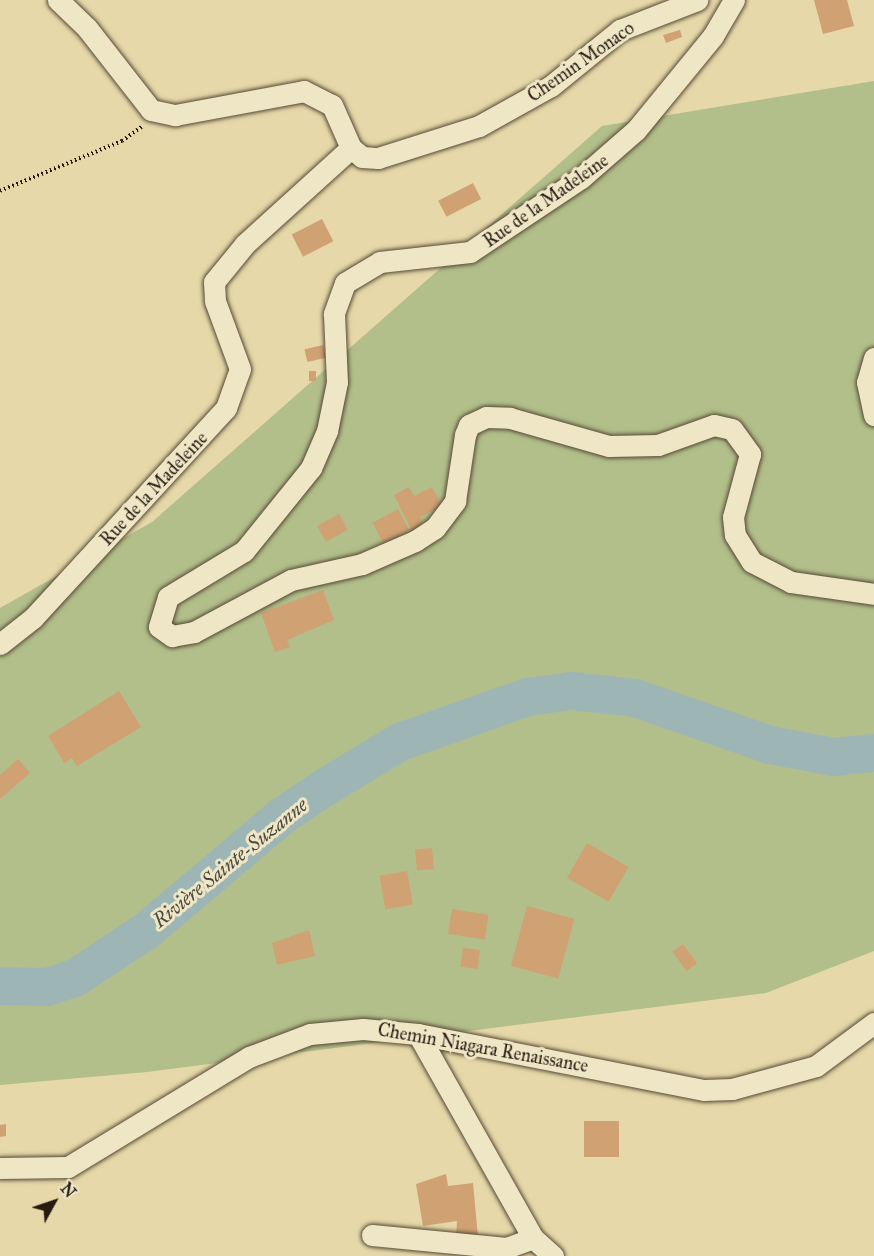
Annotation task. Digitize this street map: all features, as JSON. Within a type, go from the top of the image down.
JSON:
[{"type":"street","points":[[58,0],[87,28],[151,110],[175,115],[304,90],[332,105],[351,148]]},
{"type":"street","name":"Chemin Monaco","points":[[351,148],[362,157],[378,158],[479,126],[551,86],[620,30],[697,0]]},
{"type":"street","name":"Rue de la Madeleine","points":[[734,0],[713,36],[636,130],[581,178],[470,252],[380,262],[345,283],[334,314],[337,382],[327,431],[311,468],[244,551],[168,597],[159,627],[172,636],[194,632],[291,580],[362,564],[425,534],[455,501],[465,435],[470,425],[486,417],[510,418],[609,446],[658,445],[714,425],[732,429],[750,454],[733,517],[735,535],[752,562],[791,582],[874,594]]},
{"type":"street","name":"Rue de la Madeleine","points":[[0,644],[87,561],[226,408],[240,369],[214,301],[214,282],[245,244],[351,148]]},
{"type":"street","points":[[874,358],[867,382],[874,415]]},
{"type":"street","name":"Chemin Niagara Renaissance","points":[[0,1168],[48,1171],[87,1159],[208,1080],[286,1041],[336,1030],[418,1034],[704,1090],[732,1089],[816,1066],[874,1023]]},
{"type":"street","points":[[418,1034],[533,1238],[553,1256]]},
{"type":"street","points":[[372,1235],[506,1248],[533,1238]]},
{"type":"path","points":[[0,191],[122,141],[148,121],[151,110]]},
{"type":"green space","points":[[874,81],[874,951],[766,993],[147,1072],[0,1085],[0,608],[152,522],[602,126]]},
{"type":"building","points":[[814,0],[847,0],[854,26],[823,34]]},
{"type":"building","points":[[680,30],[682,37],[666,43],[663,35]]},
{"type":"building","points":[[473,183],[481,199],[446,217],[438,201]]},
{"type":"building","points":[[322,219],[333,241],[303,257],[292,234]]},
{"type":"building","points":[[323,345],[326,358],[307,362],[304,349]]},
{"type":"building","points":[[309,371],[316,371],[316,381],[309,381]]},
{"type":"building","points":[[409,487],[414,496],[432,487],[442,506],[420,517],[425,527],[413,533],[394,495]]},
{"type":"building","points":[[398,509],[409,530],[384,544],[372,523]]},
{"type":"building","points":[[339,514],[348,530],[326,542],[317,526]]},
{"type":"building","points":[[323,590],[334,620],[287,640],[290,647],[275,652],[261,613]]},
{"type":"building","points":[[119,691],[141,727],[77,766],[72,758],[64,763],[48,736]]},
{"type":"building","points":[[18,759],[30,773],[0,799],[0,775]]},
{"type":"building","points":[[587,843],[629,867],[609,902],[567,878]]},
{"type":"building","points":[[432,848],[434,869],[417,870],[415,849]]},
{"type":"building","points":[[407,871],[413,904],[385,909],[379,876]]},
{"type":"building","points":[[527,906],[574,919],[558,979],[511,966]]},
{"type":"building","points":[[452,909],[489,915],[485,939],[448,934]]},
{"type":"building","points":[[309,930],[315,956],[277,965],[272,943]]},
{"type":"building","points":[[683,944],[697,963],[687,971],[672,952]]},
{"type":"building","points":[[463,948],[480,950],[478,969],[461,967]]},
{"type":"building","points":[[584,1121],[619,1121],[619,1157],[584,1157]]},
{"type":"building","points":[[6,1124],[6,1136],[0,1137],[0,1125]]},
{"type":"building","points":[[446,1174],[448,1186],[473,1183],[478,1237],[456,1237],[457,1221],[423,1226],[416,1184]]},
{"type":"waterway","name":"Rivière Sainte-Suzanne","points":[[0,986],[47,987],[75,978],[146,931],[282,816],[327,786],[400,742],[528,697],[572,691],[635,698],[770,745],[834,757],[874,753]]}]
